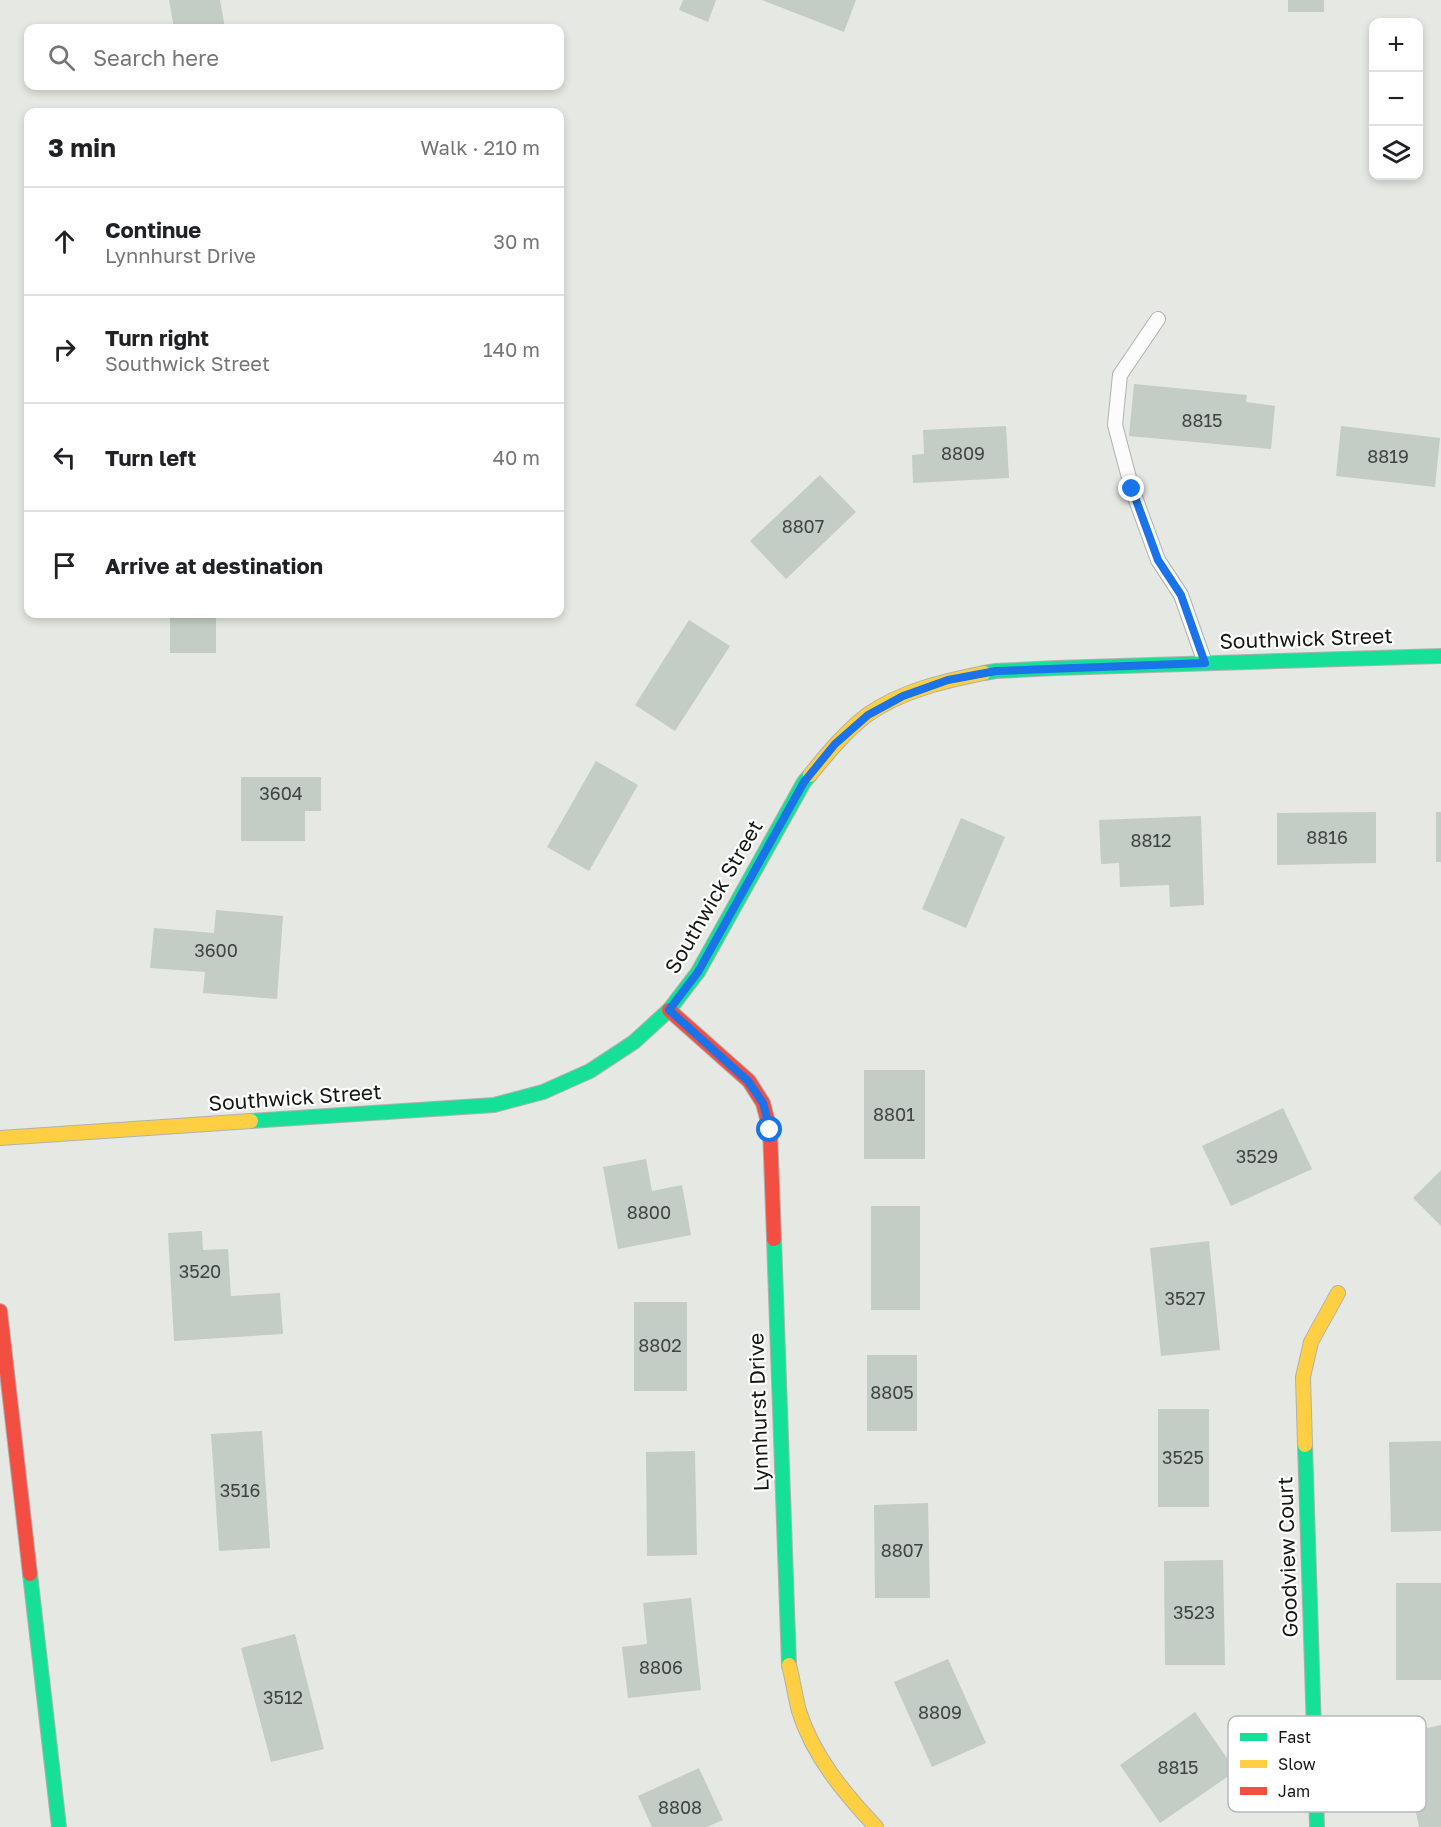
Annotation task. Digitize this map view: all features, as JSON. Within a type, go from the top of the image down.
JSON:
[{"type":"street","name":"Southwick Street","points":[[0,1138],[494,1104],[543,1092],[590,1071],[634,1042],[669,1010],[698,972],[804,782],[835,744],[868,715],[903,696],[948,680],[996,671],[1441,656]]},
{"type":"street","name":"Lynnhurst Drive","points":[[669,1010],[748,1081],[763,1103],[770,1130],[789,1664],[800,1713],[820,1756],[845,1795],[876,1827]]},
{"type":"street","name":"Goodview Court","points":[[1314,1716],[1304,1377],[1311,1342],[1338,1293]]},
{"type":"street","points":[[0,1311],[59,1827]]},
{"type":"street","name":"Goodview Court","points":[[1317,1812],[1317,1827]]},
{"type":"lane","points":[[1158,319],[1120,375],[1115,425],[1132,489],[1158,560],[1181,595],[1205,663]]},
{"type":"building","points":[[169,0],[220,0],[224,24],[173,24]]},
{"type":"building","points":[[683,0],[716,0],[708,22],[679,10]]},
{"type":"building","points":[[762,0],[856,0],[844,32]]},
{"type":"building","points":[[1288,0],[1324,0],[1324,12],[1288,12]]},
{"type":"building","points":[[1134,384],[1247,395],[1246,402],[1275,406],[1271,449],[1129,436]]},
{"type":"building","points":[[1006,426],[1009,478],[913,483],[912,455],[924,454],[923,430]]},
{"type":"building","points":[[1341,426],[1440,438],[1435,487],[1336,476]]},
{"type":"building","points":[[820,475],[856,512],[786,579],[750,541]]},
{"type":"building","points":[[170,618],[216,618],[216,653],[170,653]]},
{"type":"building","points":[[689,620],[730,646],[675,731],[635,705]]},
{"type":"building","points":[[596,761],[638,785],[589,871],[547,847]]},
{"type":"building","points":[[241,777],[321,777],[321,811],[305,811],[305,841],[241,841]]},
{"type":"building","points":[[1376,812],[1376,863],[1277,865],[1277,813]]},
{"type":"building","points":[[1436,812],[1441,812],[1441,862],[1436,862]]},
{"type":"building","points":[[1201,816],[1204,905],[1170,907],[1169,885],[1120,887],[1119,863],[1101,864],[1099,820]]},
{"type":"building","points":[[961,818],[1005,837],[966,928],[922,909]]},
{"type":"building","points":[[216,910],[283,916],[277,999],[203,993],[205,972],[150,968],[154,928],[214,933]]},
{"type":"building","points":[[864,1070],[925,1070],[925,1159],[864,1159]]},
{"type":"building","points":[[1283,1108],[1312,1169],[1231,1206],[1202,1146]]},
{"type":"building","points":[[646,1159],[652,1191],[682,1185],[691,1235],[618,1249],[603,1167]]},
{"type":"building","points":[[1441,1170],[1441,1226],[1413,1198]]},
{"type":"building","points":[[871,1206],[920,1206],[920,1310],[871,1310]]},
{"type":"building","points":[[202,1231],[203,1250],[228,1249],[231,1296],[280,1293],[283,1334],[174,1341],[168,1233]]},
{"type":"building","points":[[1209,1241],[1220,1350],[1161,1356],[1150,1248]]},
{"type":"building","points":[[634,1302],[687,1302],[687,1391],[634,1391]]},
{"type":"building","points":[[867,1355],[917,1355],[917,1431],[867,1431]]},
{"type":"building","points":[[1158,1409],[1209,1409],[1209,1507],[1158,1507]]},
{"type":"building","points":[[262,1431],[270,1548],[219,1551],[211,1434]]},
{"type":"building","points":[[1441,1441],[1441,1531],[1391,1532],[1389,1442]]},
{"type":"building","points":[[695,1451],[697,1555],[647,1556],[646,1452]]},
{"type":"building","points":[[928,1503],[930,1598],[875,1598],[874,1505]]},
{"type":"building","points":[[1223,1560],[1225,1665],[1165,1665],[1164,1561]]},
{"type":"building","points":[[1396,1583],[1441,1583],[1441,1680],[1396,1680]]},
{"type":"building","points":[[691,1598],[701,1690],[628,1698],[622,1647],[647,1644],[643,1603]]},
{"type":"building","points":[[295,1634],[324,1749],[271,1762],[241,1648]]},
{"type":"building","points":[[948,1659],[986,1743],[932,1767],[894,1682]]},
{"type":"building","points":[[1195,1712],[1228,1759],[1228,1776],[1160,1823],[1120,1765]]},
{"type":"building","points":[[1441,1725],[1441,1827],[1419,1827],[1416,1812],[1426,1812],[1426,1728]]},
{"type":"building","points":[[699,1768],[723,1820],[707,1827],[652,1827],[638,1796]]},
{"type":"traffic: fast","points":[[984,673],[1056,668],[1441,656]]},
{"type":"traffic: fast","points":[[251,1121],[494,1105],[543,1092],[590,1071],[634,1042],[669,1010],[698,972],[810,775]]},
{"type":"traffic: fast","points":[[774,1239],[789,1665]]},
{"type":"traffic: fast","points":[[1305,1445],[1314,1716]]},
{"type":"traffic: fast","points":[[30,1574],[59,1827]]},
{"type":"traffic: fast","points":[[1317,1812],[1317,1827]]},
{"type":"traffic: slow","points":[[810,775],[851,729],[880,707],[923,688],[984,673]]},
{"type":"traffic: slow","points":[[0,1138],[251,1121]]},
{"type":"traffic: slow","points":[[1305,1445],[1303,1377],[1311,1342],[1338,1293]]},
{"type":"traffic: slow","points":[[789,1665],[799,1711],[812,1743],[841,1787],[876,1827]]},
{"type":"traffic: jam","points":[[669,1010],[749,1081],[763,1103],[770,1130],[774,1239]]},
{"type":"traffic: jam","points":[[0,1311],[30,1574]]},
{"type":"route","points":[[770,1130],[763,1103],[748,1081],[669,1010],[698,972],[804,782],[835,744],[868,715],[903,696],[948,680],[996,671],[1205,663],[1181,595],[1158,560],[1132,489]]}]
